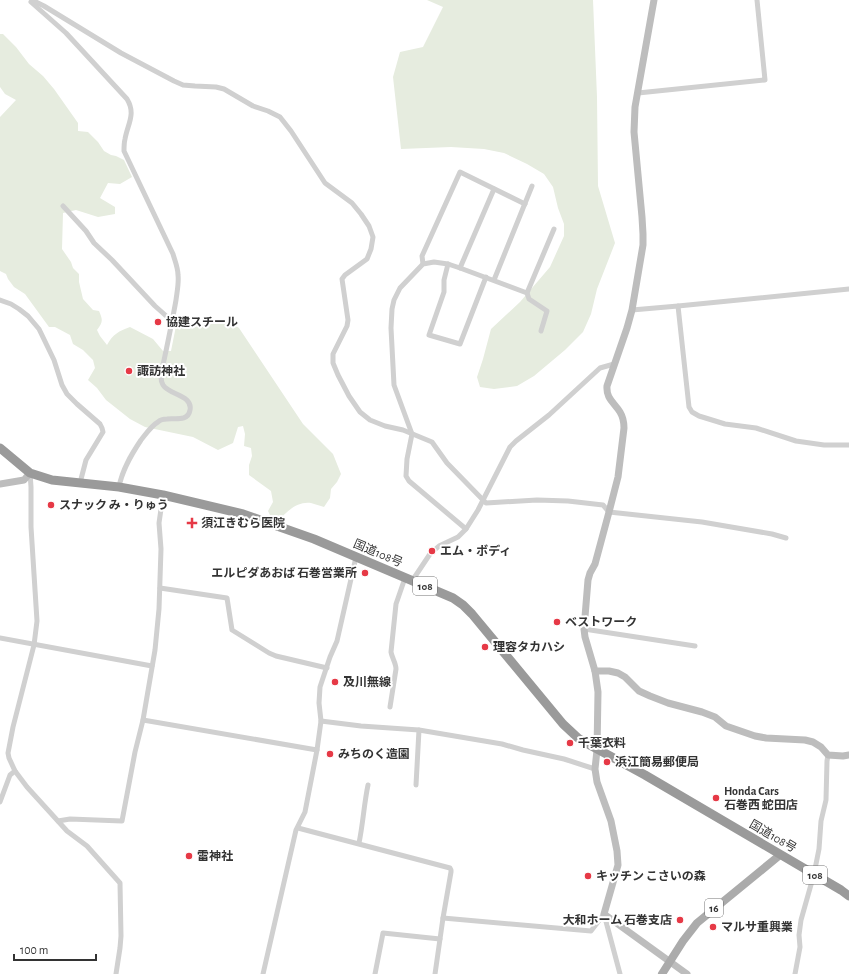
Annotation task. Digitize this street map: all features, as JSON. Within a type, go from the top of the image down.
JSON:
[{"type":"highway","name":"国道108号","points":[[0,448],[30,473],[52,480],[118,487],[163,495],[243,514],[314,539],[453,598],[472,614],[570,731],[578,738],[597,750],[645,775],[849,896]]},
{"type":"main road","name":"16","points":[[662,974],[683,941],[697,923],[780,854]]},
{"type":"street","points":[[30,0],[71,38],[130,104],[131,120],[124,140],[124,151],[177,264],[179,277],[172,322],[162,370],[162,381],[163,386],[184,398],[189,403],[190,412],[182,419],[166,419],[158,422],[152,427],[127,463],[118,487]]},
{"type":"street","points":[[30,0],[50,10],[121,53],[174,81],[183,85],[216,87],[224,89],[253,106],[280,117],[291,131],[325,183],[352,203],[369,226],[373,237],[371,249],[367,259],[345,275],[342,279],[348,320],[347,326],[333,354],[333,363],[349,396],[360,412],[370,420],[385,426],[403,430],[432,442],[447,463],[486,503],[537,500],[568,501],[603,506],[609,512],[702,522],[772,534],[786,538]]},
{"type":"street","points":[[443,918],[591,931],[604,914],[618,865],[611,821],[597,782],[595,769],[597,750],[598,692],[595,671],[584,629],[588,580],[609,512],[618,476],[624,428],[624,422],[620,412],[609,398],[607,386],[624,339],[632,310],[643,245],[644,234],[634,132],[635,107],[654,0]]},
{"type":"street","points":[[638,93],[765,80],[757,0]]},
{"type":"street","points":[[423,264],[422,256],[460,172],[525,204]]},
{"type":"street","points":[[494,280],[532,186]]},
{"type":"street","points":[[460,268],[494,189]]},
{"type":"street","points":[[63,206],[86,231],[94,243],[172,322]]},
{"type":"street","points":[[541,331],[547,311],[529,299],[527,293],[554,228]]},
{"type":"street","points":[[466,529],[409,481],[406,476],[407,459],[412,434],[394,385],[391,328],[394,300],[400,288],[423,264],[434,262],[448,264],[527,293]]},
{"type":"street","points":[[448,264],[444,280],[444,292],[429,335],[460,344],[486,277]]},
{"type":"street","points":[[632,310],[849,289]]},
{"type":"street","points":[[0,300],[19,309],[28,316],[39,329],[54,360],[62,385],[67,394],[100,424],[102,428],[103,432],[86,460],[80,483]]},
{"type":"street","points":[[678,306],[690,407],[692,412],[699,416],[725,424],[756,428],[796,441],[824,445],[849,445]]},
{"type":"street","points":[[390,707],[396,669],[396,664],[392,658],[391,652],[396,604],[408,580],[434,550],[458,537],[466,529],[478,510],[510,447],[549,415],[600,368],[614,364]]},
{"type":"street","points":[[0,484],[24,480],[30,473]]},
{"type":"street","points":[[30,473],[31,527],[38,621],[34,645],[13,727],[8,753],[15,771],[27,787],[67,831],[87,846],[120,883],[121,942],[116,974]]},
{"type":"street","points":[[58,821],[70,819],[122,821],[135,752],[143,720],[152,666],[159,609],[161,549],[159,523],[163,495]]},
{"type":"street","points":[[263,974],[296,830],[305,812],[321,721],[319,703],[320,687],[337,641],[356,557]]},
{"type":"street","points":[[160,588],[227,598],[232,630],[276,656],[327,668]]},
{"type":"street","points":[[584,629],[696,646]]},
{"type":"street","points":[[0,638],[152,666]]},
{"type":"street","points":[[595,671],[609,671],[618,673],[625,677],[639,691],[668,703],[715,717],[726,726],[755,736],[805,740],[813,742],[821,747],[828,755],[849,755]]},
{"type":"street","points":[[143,720],[317,750]]},
{"type":"street","points":[[321,721],[361,726],[420,730],[502,744],[595,769]]},
{"type":"street","points":[[416,785],[420,730]]},
{"type":"street","points":[[795,974],[800,946],[799,935],[801,920],[814,874],[819,849],[821,821],[826,800],[826,761],[828,755]]},
{"type":"street","points":[[0,802],[10,774],[15,771]]},
{"type":"street","points":[[359,843],[368,785]]},
{"type":"street","points":[[298,828],[450,868],[451,872],[440,938],[436,974]]},
{"type":"street","points":[[604,914],[687,974]]},
{"type":"street","points":[[604,914],[620,974]]},
{"type":"street","points":[[375,974],[383,933],[440,938]]},
{"type":"shaded area","points":[[427,0],[593,0],[597,97],[598,186],[615,243],[597,289],[591,314],[583,332],[565,350],[534,376],[517,386],[494,389],[480,387],[477,377],[491,329],[520,302],[550,267],[564,236],[564,224],[553,187],[544,174],[504,153],[484,149],[451,147],[401,149],[393,77],[400,52],[423,47],[443,7]]},
{"type":"shaded area","points":[[0,34],[3,34],[16,47],[29,64],[43,76],[54,89],[78,123],[78,131],[88,132],[98,142],[104,151],[124,160],[132,177],[120,184],[108,183],[100,198],[115,207],[115,214],[98,217],[76,210],[63,213],[62,249],[71,262],[73,268],[79,274],[79,282],[83,299],[93,310],[99,311],[102,321],[97,330],[100,336],[107,345],[117,333],[130,327],[153,339],[163,351],[171,351],[176,326],[198,326],[213,321],[221,323],[227,320],[239,328],[303,424],[333,454],[341,474],[331,489],[330,498],[324,507],[311,503],[297,505],[289,510],[279,520],[272,519],[268,511],[273,502],[271,491],[249,475],[249,465],[252,456],[251,448],[244,446],[245,434],[243,426],[238,427],[233,443],[218,450],[193,437],[145,427],[130,419],[106,400],[97,388],[88,380],[95,368],[93,360],[83,350],[73,344],[70,335],[55,327],[49,327],[25,294],[14,287],[6,274],[0,271],[0,117],[16,100],[5,94],[0,87]]},
{"type":"place","name":"協建スチール","points":[[158,322]]},
{"type":"place","name":"諏訪神社","points":[[129,371]]},
{"type":"place","name":"スナック み・りゅう","points":[[51,505]]},
{"type":"place","name":"須江きむら医院","points":[[192,523]]},
{"type":"place","name":"エム・ボディ","points":[[432,551]]},
{"type":"place","name":"エルピダあおば 石巻営業所","points":[[365,573]]},
{"type":"place","name":"ベストワーク","points":[[557,622]]},
{"type":"place","name":"理容タカハシ","points":[[485,647]]},
{"type":"place","name":"及川無線","points":[[335,682]]},
{"type":"place","name":"千葉衣料","points":[[570,743]]},
{"type":"place","name":"みちのく造園","points":[[330,754]]},
{"type":"place","name":"浜江簡易郵便局","points":[[607,762]]},
{"type":"place","name":"Honda Cars 石巻西 蛇田店","points":[[716,798]]},
{"type":"place","name":"雷神社","points":[[189,856]]},
{"type":"place","name":"キッチン こさいの森","points":[[588,876]]},
{"type":"place","name":"大和ホーム 石巻支店","points":[[680,920]]},
{"type":"place","name":"マルサ重興業","points":[[713,927]]}]
